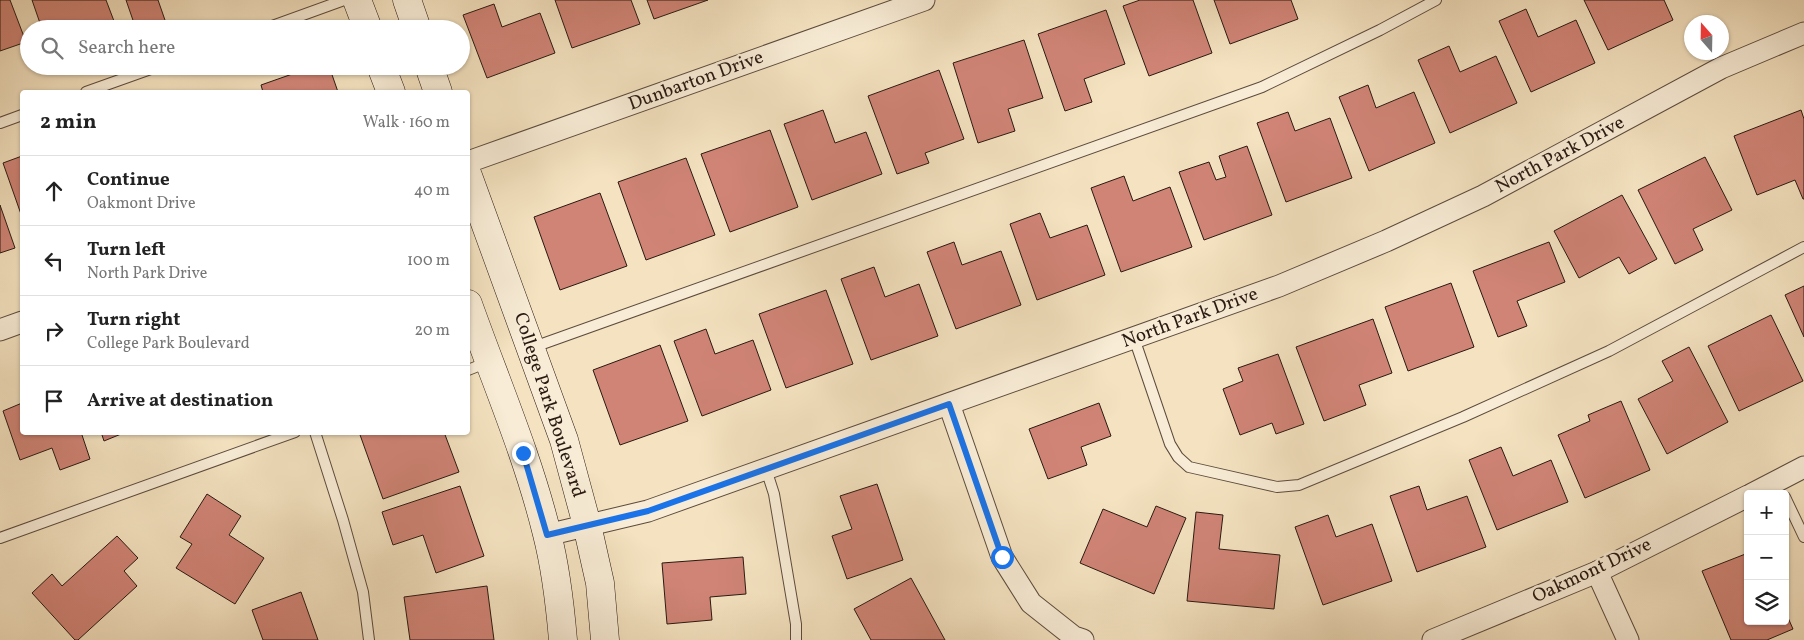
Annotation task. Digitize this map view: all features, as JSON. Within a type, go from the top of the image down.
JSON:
[{"type":"street","points":[[357,0],[365,20]]},
{"type":"street","points":[[407,0],[414,20]]},
{"type":"street","name":"Dunbarton Drive","points":[[470,161],[924,0]]},
{"type":"street","name":"North Park Drive","points":[[547,535],[648,511],[1279,286],[1386,241],[1483,196],[1721,68],[1804,33]]},
{"type":"street","points":[[384,75],[390,90]]},
{"type":"street","points":[[432,75],[437,90]]},
{"type":"street","name":"College Park Boulevard","points":[[470,181],[564,440],[587,525],[600,583],[606,640]]},
{"type":"street","name":"College Park Boulevard","points":[[470,316],[478,366],[523,453],[547,535],[558,592],[563,640]]},
{"type":"street","points":[[0,330],[20,323]]},
{"type":"street","points":[[949,404],[1002,557],[1031,603],[1074,636],[1083,640]]},
{"type":"street","points":[[1783,490],[1804,467]]},
{"type":"street","name":"Oakmont Drive","points":[[1433,640],[1597,572],[1744,498]]},
{"type":"street","points":[[1597,572],[1628,640]]},
{"type":"lane","points":[[289,20],[344,0]]},
{"type":"lane","points":[[532,348],[1262,87],[1380,30],[1436,0]]},
{"type":"lane","points":[[92,90],[134,75]]},
{"type":"lane","points":[[0,123],[20,116]]},
{"type":"lane","points":[[1134,338],[1170,444],[1178,457],[1189,466],[1277,487],[1299,485],[1463,417],[1600,354],[1804,247]]},
{"type":"lane","points":[[0,538],[287,435]]},
{"type":"lane","points":[[316,435],[343,520],[363,592],[369,640]]},
{"type":"lane","points":[[766,469],[774,494],[796,624],[796,640]]},
{"type":"lane","points":[[1789,506],[1804,537]]},
{"type":"building","points":[[0,0],[10,0],[20,26],[20,44],[0,51]]},
{"type":"building","points":[[32,0],[106,0],[114,20],[39,20]]},
{"type":"building","points":[[126,0],[158,0],[165,20],[133,20]]},
{"type":"building","points":[[555,0],[631,0],[640,24],[572,48]]},
{"type":"building","points":[[647,0],[708,0],[654,19]]},
{"type":"building","points":[[1140,0],[1193,0],[1212,53],[1149,76],[1123,6]]},
{"type":"building","points":[[1214,0],[1291,0],[1298,19],[1230,44]]},
{"type":"building","points":[[1584,0],[1664,0],[1673,20],[1608,50]]},
{"type":"building","points":[[494,4],[502,27],[540,13],[555,53],[487,78],[470,33],[470,20],[465,20],[463,15]]},
{"type":"building","points":[[1526,9],[1538,37],[1576,20],[1595,63],[1531,92],[1499,21]]},
{"type":"building","points":[[1106,10],[1125,64],[1084,79],[1092,102],[1065,111],[1038,34]]},
{"type":"building","points":[[1024,40],[1043,98],[1008,109],[1015,131],[978,143],[953,63]]},
{"type":"building","points":[[1449,46],[1460,72],[1496,56],[1517,103],[1450,133],[1418,60]]},
{"type":"building","points":[[939,70],[964,139],[925,153],[929,163],[897,174],[868,96]]},
{"type":"building","points":[[289,75],[332,75],[337,90],[262,90],[261,85]]},
{"type":"building","points":[[1368,85],[1376,108],[1414,92],[1435,143],[1369,171],[1339,97]]},
{"type":"building","points":[[823,110],[835,143],[866,132],[882,174],[812,200],[784,124]]},
{"type":"building","points":[[1801,110],[1804,119],[1804,199],[1795,180],[1757,195],[1734,136]]},
{"type":"building","points":[[1288,112],[1295,131],[1330,118],[1352,178],[1286,202],[1257,123]]},
{"type":"building","points":[[770,130],[798,207],[730,232],[701,154]]},
{"type":"building","points":[[1247,146],[1272,215],[1204,240],[1179,172],[1209,162],[1216,180],[1226,177],[1219,156]]},
{"type":"building","points":[[20,157],[20,211],[3,163]]},
{"type":"building","points":[[1705,157],[1732,210],[1693,229],[1703,250],[1675,264],[1638,190]]},
{"type":"building","points":[[686,158],[715,235],[646,260],[618,182]]},
{"type":"building","points":[[1124,176],[1133,201],[1170,187],[1192,247],[1121,272],[1091,188]]},
{"type":"building","points":[[600,193],[627,266],[560,290],[534,217]]},
{"type":"building","points":[[1622,195],[1657,259],[1629,274],[1619,257],[1579,278],[1554,231]]},
{"type":"building","points":[[0,205],[15,248],[0,253]]},
{"type":"building","points":[[1040,213],[1050,238],[1087,225],[1105,275],[1037,300],[1010,224]]},
{"type":"building","points":[[954,242],[962,265],[1001,251],[1021,305],[956,329],[927,252]]},
{"type":"building","points":[[1549,242],[1565,282],[1517,301],[1527,326],[1498,337],[1473,271]]},
{"type":"building","points":[[874,267],[885,297],[919,284],[938,336],[871,360],[841,279]]},
{"type":"building","points":[[1451,283],[1474,347],[1408,371],[1385,307]]},
{"type":"building","points":[[1804,286],[1804,337],[1785,295]]},
{"type":"building","points":[[826,290],[853,364],[786,388],[759,314]]},
{"type":"building","points":[[1771,315],[1803,381],[1739,411],[1708,346]]},
{"type":"building","points":[[1373,319],[1392,373],[1359,385],[1366,405],[1324,421],[1296,347]]},
{"type":"building","points":[[706,329],[715,354],[753,340],[771,390],[702,416],[674,341]]},
{"type":"building","points":[[660,345],[688,421],[620,445],[593,370]]},
{"type":"building","points":[[1689,347],[1728,422],[1667,454],[1638,399],[1673,381],[1662,361]]},
{"type":"building","points":[[1278,354],[1304,424],[1276,434],[1272,423],[1240,435],[1223,389],[1243,381],[1238,368]]},
{"type":"building","points":[[1621,401],[1650,470],[1585,498],[1558,435],[1590,421],[1588,415]]},
{"type":"building","points":[[1099,403],[1111,436],[1081,447],[1087,465],[1048,479],[1029,429]]},
{"type":"building","points":[[20,404],[20,435],[82,435],[90,459],[60,470],[52,448],[20,460],[3,411]]},
{"type":"building","points":[[102,435],[119,435],[104,441]]},
{"type":"building","points":[[360,435],[445,435],[459,472],[383,499]]},
{"type":"building","points":[[1501,447],[1513,476],[1551,460],[1568,502],[1497,530],[1469,460]]},
{"type":"building","points":[[877,484],[903,560],[847,579],[832,536],[852,529],[840,496]]},
{"type":"building","points":[[460,486],[484,556],[436,573],[423,535],[393,545],[382,512]]},
{"type":"building","points":[[1419,486],[1427,510],[1467,496],[1486,547],[1417,572],[1390,496]]},
{"type":"building","points":[[207,494],[241,516],[229,535],[264,558],[235,604],[176,568],[192,544],[180,537]]},
{"type":"building","points":[[1156,506],[1186,518],[1154,594],[1080,563],[1103,509],[1147,527]]},
{"type":"building","points":[[1196,512],[1223,515],[1219,549],[1280,555],[1274,609],[1187,601]]},
{"type":"building","points":[[1328,515],[1336,537],[1372,524],[1392,581],[1323,605],[1295,527]]},
{"type":"building","points":[[117,536],[138,558],[124,571],[137,586],[78,640],[75,640],[32,593],[52,574],[62,586]]},
{"type":"building","points":[[1744,555],[1744,625],[1789,625],[1789,620],[1793,629],[1767,640],[1731,640],[1702,571]]},
{"type":"building","points":[[743,557],[746,594],[710,597],[712,620],[667,624],[662,563]]},
{"type":"building","points":[[911,578],[945,640],[871,640],[854,609]]},
{"type":"building","points":[[487,586],[494,640],[410,640],[404,597]]},
{"type":"building","points":[[301,592],[318,640],[263,640],[252,610]]},
{"type":"route","points":[[523,453],[547,535],[648,511],[949,404],[1002,557]]}]
